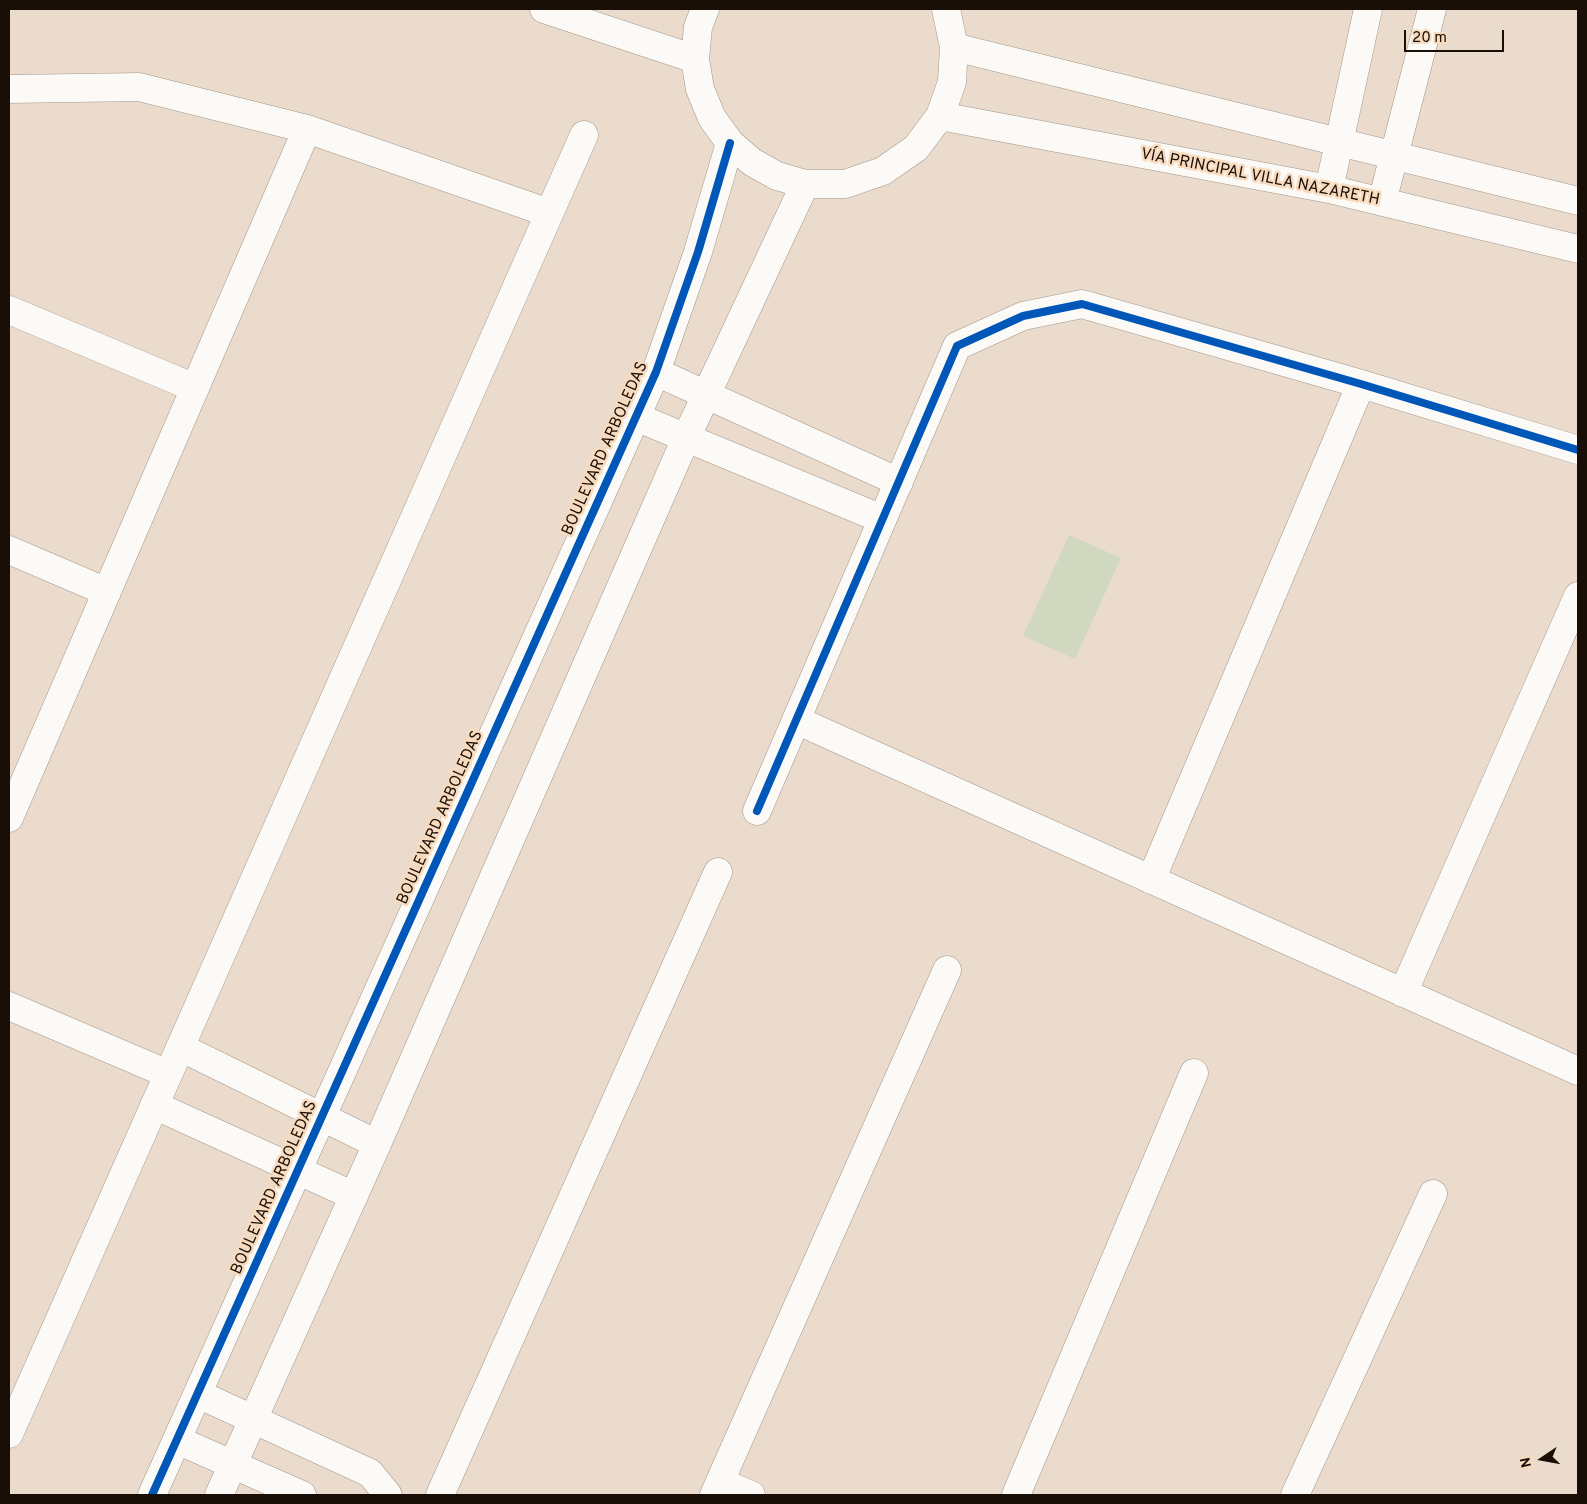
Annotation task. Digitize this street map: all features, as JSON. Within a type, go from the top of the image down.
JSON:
[{"type":"street","points":[[544,9],[696,59]]},
{"type":"street","points":[[705,9],[698,27],[696,59],[700,89],[709,111],[730,143],[752,162],[777,176],[805,184],[845,184],[883,171],[916,148],[940,116],[952,82],[954,48],[946,9]]},
{"type":"street","points":[[1329,189],[1341,141],[1368,9]]},
{"type":"street","points":[[1382,202],[1432,9]]},
{"type":"street","points":[[954,48],[1341,141],[1394,156],[1578,201]]},
{"type":"street","points":[[9,89],[139,87],[307,129],[549,213]]},
{"type":"street","name":"VÍA PRINCIPAL VILLA NAZARETH","points":[[940,116],[1329,189],[1578,249]]},
{"type":"street","points":[[9,818],[307,129]]},
{"type":"street","points":[[9,1434],[584,135]]},
{"type":"street","name":"BOULEVARD ARBOLEDAS","points":[[152,1495],[656,372],[698,252],[730,143]]},
{"type":"street","points":[[219,1495],[378,1144],[686,438],[805,184]]},
{"type":"street","points":[[757,810],[957,346],[1023,316],[1082,304],[1361,384],[1578,450]]},
{"type":"street","points":[[9,310],[195,388]]},
{"type":"street","points":[[656,372],[899,482]]},
{"type":"street","points":[[1151,880],[1361,384]]},
{"type":"street","points":[[636,417],[882,520]]},
{"type":"street","points":[[9,550],[107,592]]},
{"type":"street","points":[[1403,993],[1578,596]]},
{"type":"street","points":[[796,720],[1578,1071]]},
{"type":"street","points":[[440,1495],[718,872]]},
{"type":"street","points":[[751,1495],[717,1489],[947,970]]},
{"type":"street","points":[[9,1006],[168,1074]]},
{"type":"street","points":[[180,1047],[378,1144]]},
{"type":"street","points":[[1016,1495],[1194,1073]]},
{"type":"street","points":[[154,1104],[354,1196]]},
{"type":"street","points":[[1295,1495],[1433,1194]]},
{"type":"street","points":[[198,1394],[370,1473],[388,1495]]},
{"type":"street","points":[[177,1440],[302,1495]]},
{"type":"green space","points":[[1069,535],[1121,558],[1075,659],[1023,636]]},
{"type":"cycle path","points":[[152,1495],[656,372],[698,252],[730,143]]},
{"type":"cycle path","points":[[757,811],[957,346],[1023,316],[1082,304],[1361,384],[1578,450]]}]
